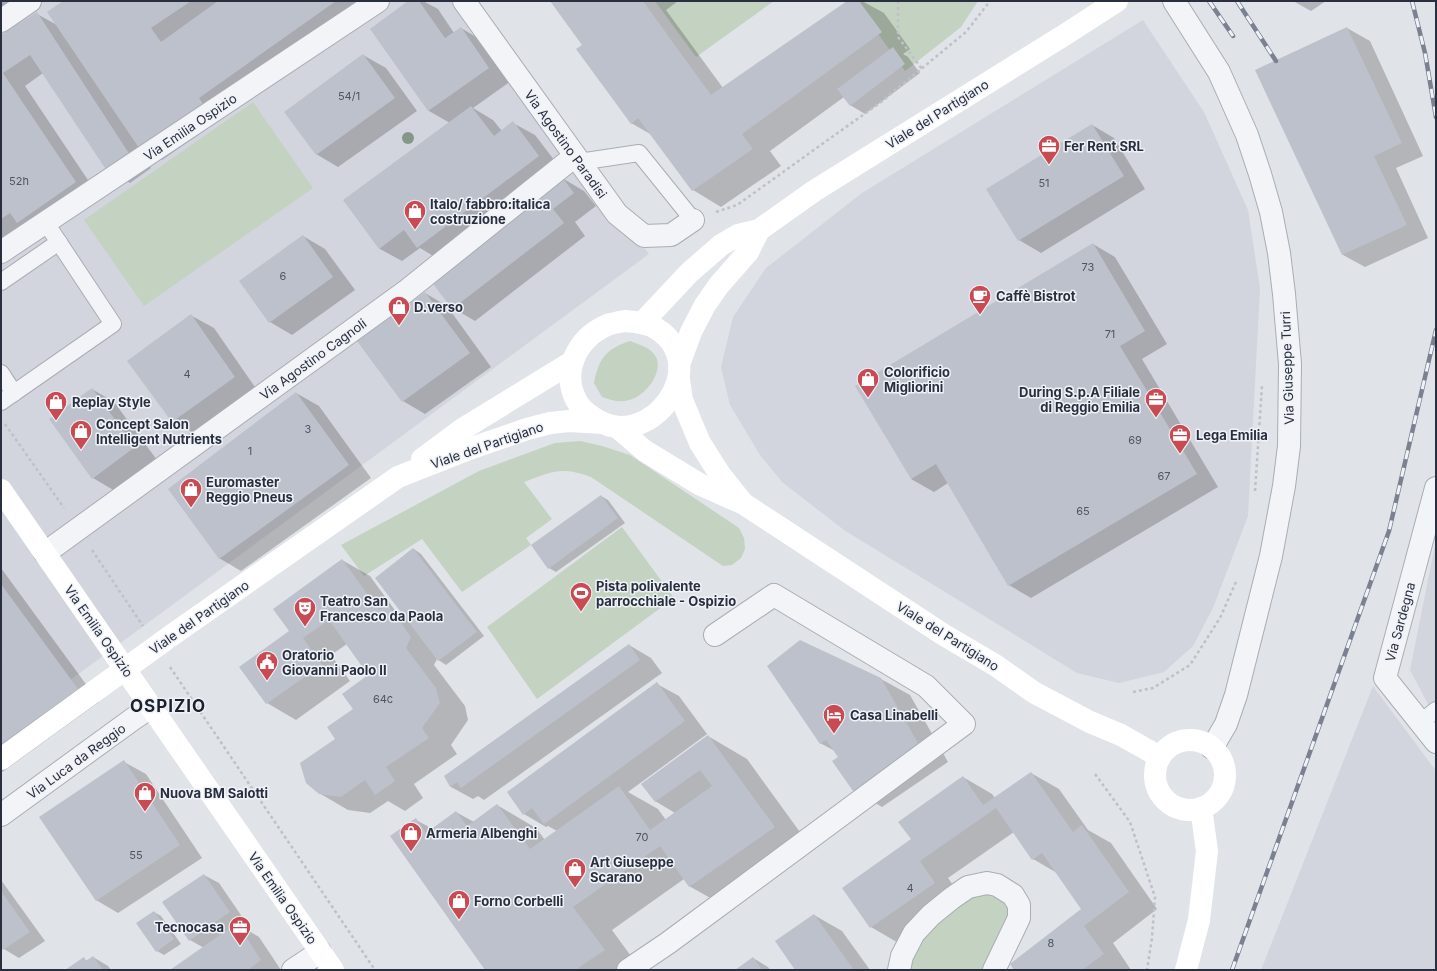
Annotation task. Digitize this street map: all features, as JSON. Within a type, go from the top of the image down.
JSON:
[{"type":"main road","name":"Viale del Partigiano","points":[[642,323],[689,273],[721,245],[738,235],[759,230],[814,191],[1117,1]]},
{"type":"main road","name":"Viale del Partigiano","points":[[398,477],[461,452],[527,429],[550,423],[569,421],[610,426],[635,425],[650,419],[663,408],[672,396],[691,332],[705,305],[719,285],[748,252],[759,230]]},
{"type":"main road","name":"Viale del Partigiano","points":[[744,504],[719,473],[700,443],[682,400],[675,348],[667,337],[656,328],[642,323],[625,321],[608,325],[593,334],[581,346],[572,362],[570,377],[572,391],[579,406],[590,415],[610,426],[701,485],[744,504],[944,635],[994,664],[1035,693],[1090,722],[1121,735],[1160,757]]},
{"type":"main road","name":"Viale del Partigiano","points":[[1,759],[172,635],[398,477],[461,430],[572,362]]},
{"type":"main road","name":"Via Emilia Ospizio","points":[[1,490],[333,970]]},
{"type":"main road","points":[[1190,740],[1202,742],[1212,748],[1220,756],[1224,768],[1225,779],[1222,790],[1215,800],[1201,808],[1194,810],[1183,810],[1172,806],[1163,798],[1157,788],[1154,777],[1156,766],[1160,757],[1168,747],[1178,742],[1190,740]]},
{"type":"main road","points":[[1186,970],[1199,920],[1207,851],[1201,808]]},
{"type":"street","points":[[1,21],[30,1]]},
{"type":"street","name":"Via Emilia Ospizio","points":[[1,252],[95,191],[378,1]]},
{"type":"street","name":"Via Agostino Paradisi","points":[[464,1],[617,214],[644,236],[671,235],[693,220]]},
{"type":"street","name":"Via Giuseppe Turri","points":[[1174,1],[1219,72],[1247,135],[1260,174],[1271,212],[1279,253],[1290,364],[1289,446],[1284,486],[1271,556],[1236,695],[1226,724],[1212,748]]},
{"type":"street","name":"Via Agostino Cagnoli","points":[[45,553],[404,292],[577,159]]},
{"type":"street","name":"Via Sardegna","points":[[1436,488],[1385,678],[1428,716],[1436,742]]},
{"type":"street","points":[[628,970],[674,938],[964,724],[926,686],[774,595],[714,635]]},
{"type":"street","name":"Via Luca da Reggio","points":[[1,815],[151,707]]},
{"type":"street","points":[[899,970],[902,956],[914,933],[931,915],[968,887],[987,883],[997,885],[1013,895],[1019,905],[1019,918],[994,970]]},
{"type":"street","points":[[293,970],[320,952]]},
{"type":"lane","points":[[577,159],[639,153],[693,220]]},
{"type":"lane","points":[[1,373],[7,398],[113,324],[46,223]]},
{"type":"lane","points":[[1,282],[59,242]]},
{"type":"path","points":[[898,1],[898,37],[922,69]]},
{"type":"path","points":[[693,220],[737,205],[881,102],[966,32],[990,1]]},
{"type":"path","points":[[1255,498],[1263,378]]},
{"type":"path","points":[[1,418],[145,629]]},
{"type":"path","points":[[1133,692],[1153,688],[1190,665],[1220,618],[1238,576]]},
{"type":"path","points":[[167,662],[375,970]]},
{"type":"path","points":[[1095,774],[1130,822],[1155,897],[1152,938],[1147,970]]},
{"type":"shaded area","points":[[1,1],[465,1],[649,254],[1,731]]},
{"type":"shaded area","points":[[1143,20],[1204,112],[1248,210],[1260,288],[1248,516],[1213,608],[1193,646],[1164,672],[1119,683],[1077,673],[844,530],[782,482],[760,455],[730,405],[721,367],[733,317],[766,268],[862,193]]},
{"type":"shaded area","points":[[1436,540],[1436,719],[1410,670]]},
{"type":"shaded area","points":[[1373,686],[1436,771],[1436,970],[1261,970]]},
{"type":"green space","points":[[655,1],[774,1],[696,57]]},
{"type":"green space","points":[[854,1],[978,1],[961,27],[905,71]]},
{"type":"green space","points":[[253,102],[313,188],[144,306],[84,220]]},
{"type":"green space","points":[[630,341],[641,345],[654,354],[658,363],[655,377],[646,389],[635,398],[626,401],[619,401],[602,397],[594,383],[601,361],[609,351]]},
{"type":"green space","points":[[580,441],[630,455],[739,528],[744,538],[745,549],[741,558],[732,565],[723,566],[591,477],[564,471],[550,473],[524,482],[552,519],[526,538],[531,545],[462,592],[422,539],[364,576],[341,545],[479,471],[555,443]]},
{"type":"green space","name":"Pista polivalente parrocchiale - Ospizio","points":[[622,527],[674,598],[537,699],[487,627]]},
{"type":"green space","points":[[977,894],[995,896],[1004,900],[1009,910],[1010,917],[982,970],[911,970],[913,957],[919,946],[933,929],[951,913]]},
{"type":"building","points":[[63,1],[191,1],[151,28],[161,42],[218,1],[336,1],[199,98],[203,104],[139,148],[47,12]]},
{"type":"building","points":[[408,1],[419,1],[445,38],[461,27],[489,68],[428,111],[370,29]]},
{"type":"building","points":[[550,1],[643,1],[711,95],[847,1],[859,1],[882,32],[742,134],[753,149],[692,191],[638,118],[631,124],[576,49],[582,45]]},
{"type":"building","points":[[37,12],[130,155],[107,171],[30,55],[3,73],[76,182],[17,223],[10,213],[1,219],[1,35]]},
{"type":"building","points":[[1347,27],[1402,143],[1374,156],[1407,225],[1342,255],[1255,70]]},
{"type":"building","points":[[893,47],[905,64],[850,106],[837,89]]},
{"type":"building","points":[[363,54],[395,98],[316,155],[284,112]]},
{"type":"building","points":[[471,106],[494,136],[513,121],[539,156],[417,248],[404,230],[379,249],[343,200]]},
{"type":"building","points":[[1092,124],[1124,176],[1018,241],[986,189]]},
{"type":"building","points":[[562,177],[574,193],[553,209],[564,223],[452,309],[431,281]]},
{"type":"building","points":[[303,235],[333,277],[269,323],[239,281]]},
{"type":"building","points":[[1093,243],[1145,331],[1120,346],[1197,474],[1008,586],[936,464],[911,479],[855,386]]},
{"type":"building","points":[[425,292],[470,353],[402,402],[357,341]]},
{"type":"building","points":[[191,314],[235,377],[172,422],[127,361]]},
{"type":"building","points":[[92,388],[135,447],[92,479],[49,419]]},
{"type":"building","points":[[296,392],[349,465],[219,559],[168,489]]},
{"type":"building","points":[[601,495],[618,518],[548,569],[531,545]]},
{"type":"building","points":[[413,548],[477,632],[438,661],[375,578]]},
{"type":"building","points":[[342,559],[379,610],[387,604],[411,637],[406,648],[436,688],[440,703],[422,728],[429,738],[386,767],[395,781],[375,795],[365,780],[341,797],[319,794],[306,783],[300,763],[335,739],[327,727],[353,709],[342,694],[368,675],[329,620],[303,638],[322,665],[266,704],[239,667],[289,631],[273,609]]},
{"type":"building","points":[[1,584],[78,689],[1,744],[1,658],[3,656],[1,654]]},
{"type":"building","points":[[800,640],[881,678],[919,745],[853,791],[832,761],[838,757],[826,740],[820,744],[767,666]]},
{"type":"building","points":[[629,644],[640,660],[461,788],[457,782],[450,787],[444,776]]},
{"type":"building","points":[[657,682],[685,721],[544,824],[532,808],[523,815],[507,792]]},
{"type":"building","points":[[708,735],[775,827],[689,887],[660,846],[573,907],[605,950],[575,970],[485,970],[390,836],[416,818],[426,833],[456,811],[467,826],[497,804],[530,849],[619,786],[650,830],[712,786],[700,770],[655,802],[641,784]]},
{"type":"building","points":[[124,760],[180,845],[96,901],[39,817]]},
{"type":"building","points":[[1031,772],[1073,832],[1082,825],[1129,892],[1084,926],[1104,954],[1082,970],[1014,970],[1010,964],[1081,909],[1042,853],[1032,860],[996,808],[920,861],[935,883],[870,928],[842,888],[911,839],[898,822],[963,776],[983,805]]},
{"type":"building","points":[[204,874],[230,912],[189,941],[162,902]]},
{"type":"building","points":[[1,891],[30,932],[3,950],[1,947]]},
{"type":"building","points":[[154,911],[174,939],[156,952],[136,923]]},
{"type":"building","points":[[814,914],[854,970],[795,970],[775,941]]},
{"type":"building","points":[[237,923],[261,960],[248,970],[170,970]]},
{"type":"building","points":[[93,956],[103,970],[65,970],[84,957],[86,961]]},
{"type":"building","points":[[753,957],[762,970],[735,970]]},
{"type":"railway","points":[[1209,1],[1233,36]]},
{"type":"railway","points":[[1237,1],[1276,61]]},
{"type":"railway","points":[[1412,1],[1425,53],[1436,117]]},
{"type":"railway","points":[[1232,970],[1389,531],[1436,330]]},
{"type":"place","name":"Fer Rent SRL","points":[[1049,166]]},
{"type":"place","name":"Italo/ fabbro:italica costruzione","points":[[415,230]]},
{"type":"place","name":"Caffè Bistrot","points":[[980,316]]},
{"type":"place","name":"D.verso","points":[[399,326]]},
{"type":"place","name":"Colorificio Migliorini","points":[[868,398]]},
{"type":"place","name":"During S.p.A Filiale di Reggio Emilia","points":[[1156,418]]},
{"type":"place","name":"Replay Style","points":[[56,422]]},
{"type":"place","name":"Concept Salon Intelligent Nutrients","points":[[81,450]]},
{"type":"place","name":"Lega Emilia","points":[[1180,454]]},
{"type":"place","name":"Euromaster Reggio Pneus","points":[[191,508]]},
{"type":"place","name":"Pista polivalente parrocchiale - Ospizio","points":[[581,612]]},
{"type":"place","name":"Teatro San Francesco da Paola","points":[[305,628]]},
{"type":"place","name":"Oratorio Giovanni Paolo II","points":[[267,682]]},
{"type":"place","name":"Casa Linabelli","points":[[834,734]]},
{"type":"place","name":"Nuova BM Salotti","points":[[145,812]]},
{"type":"place","name":"Armeria Albenghi","points":[[411,852]]},
{"type":"place","name":"Art Giuseppe Scarano","points":[[575,888]]},
{"type":"place","name":"Forno Corbelli","points":[[459,920]]},
{"type":"place","name":"Tecnocasa","points":[[240,946]]},
{"type":"district","name":"OSPIZIO","points":[[168,706]]}]
